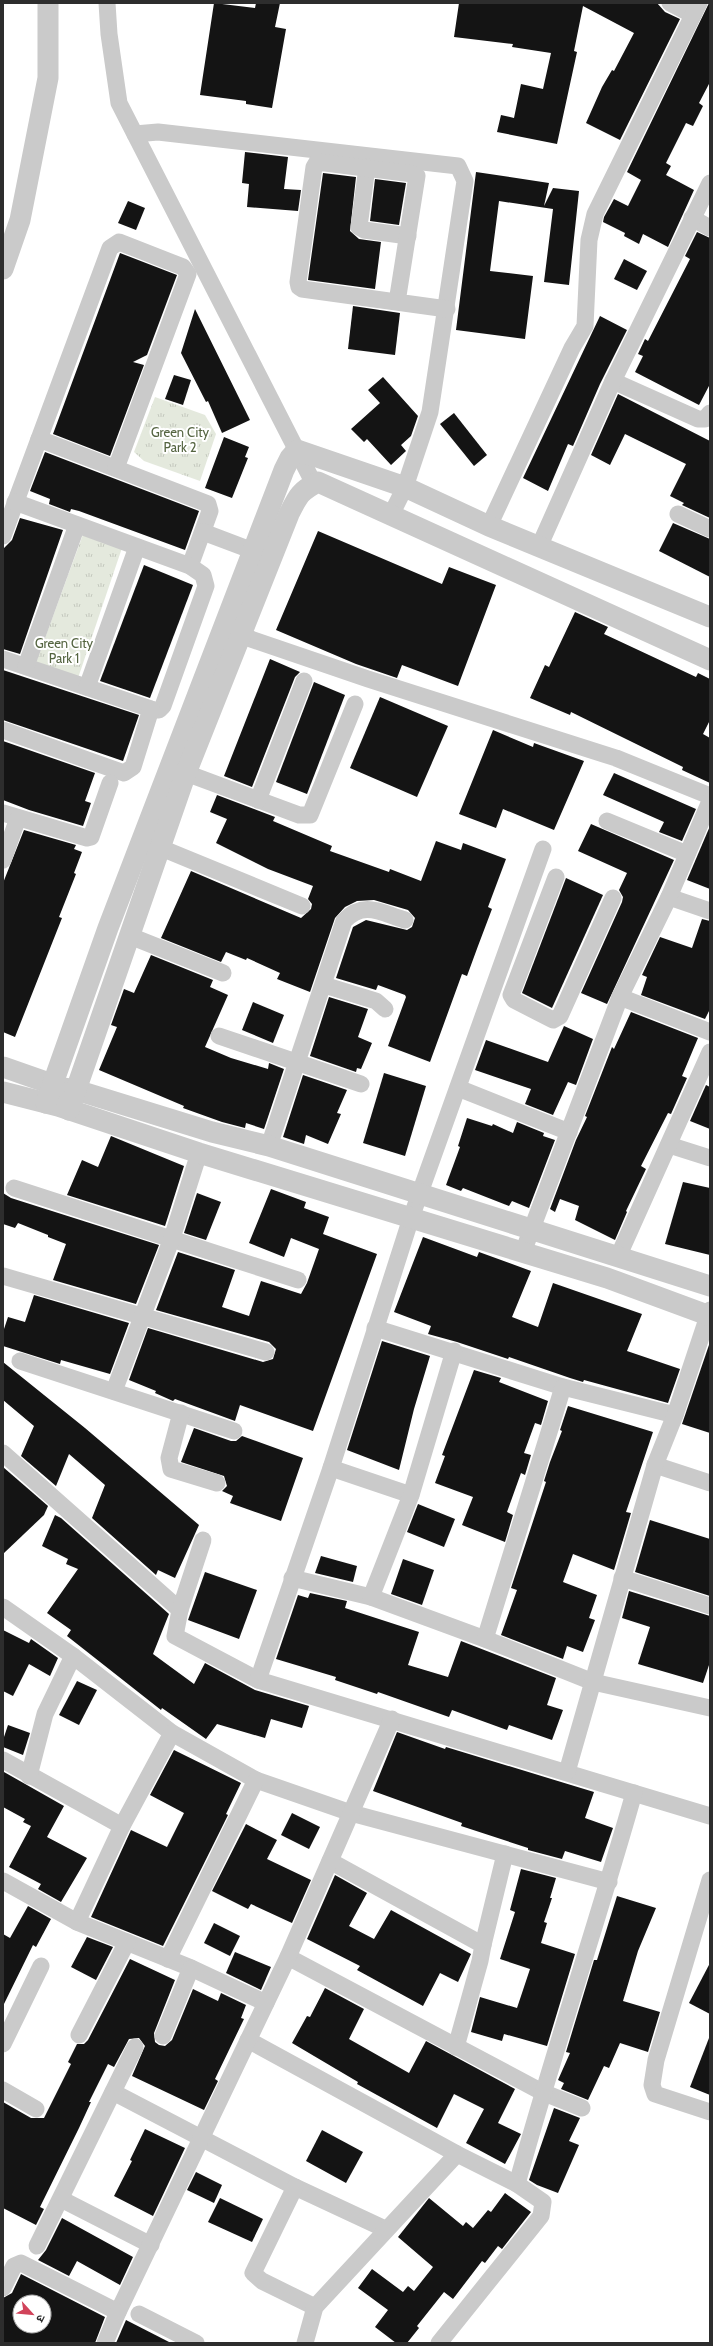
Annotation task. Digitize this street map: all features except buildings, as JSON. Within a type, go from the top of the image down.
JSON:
[{"type":"street","points":[[3,270],[20,220],[48,78],[48,3]]},
{"type":"street","points":[[107,3],[109,34],[119,103],[314,484]]},
{"type":"street","points":[[489,526],[572,348],[585,326],[589,240],[595,214],[696,9],[670,3]]},
{"type":"street","points":[[135,134],[158,132],[458,166],[465,181],[447,309],[430,412],[405,487],[391,515]]},
{"type":"street","points":[[397,302],[417,176],[367,167],[320,161],[315,163],[298,285],[302,289],[447,309]]},
{"type":"street","points":[[367,167],[359,226],[364,230],[408,236]]},
{"type":"street","points":[[539,547],[613,381],[710,183]]},
{"type":"street","points":[[692,218],[710,228]]},
{"type":"street","points":[[3,536],[110,248],[119,242],[183,267],[188,274],[116,468]]},
{"type":"street","points":[[613,381],[698,419],[704,419],[710,413]]},
{"type":"street","points":[[39,439],[204,501],[210,510],[190,566]]},
{"type":"street","points":[[297,450],[405,487],[489,526],[710,617]]},
{"type":"street","points":[[49,1094],[108,928],[152,844],[186,773],[240,635],[284,470],[290,458],[297,450]]},
{"type":"street","points":[[69,1110],[130,936],[169,767],[262,554],[298,495],[305,488],[318,482],[710,660]]},
{"type":"street","points":[[3,659],[151,709],[159,710],[163,706],[206,586],[203,575],[190,566],[16,502]]},
{"type":"street","points":[[678,514],[710,529]]},
{"type":"street","points":[[26,666],[77,525]]},
{"type":"street","points":[[203,532],[262,554]]},
{"type":"street","points":[[87,687],[137,546]]},
{"type":"street","points":[[240,635],[368,679],[616,758],[710,796]]},
{"type":"street","points":[[258,800],[304,680]]},
{"type":"street","points":[[186,773],[305,816],[310,815],[355,704]]},
{"type":"street","points":[[3,730],[124,773],[133,767],[151,709]]},
{"type":"street","points":[[3,860],[10,815],[87,838],[91,837],[110,783]]},
{"type":"street","points":[[523,1252],[530,1230],[620,997],[668,897],[710,801]]},
{"type":"street","points":[[607,821],[687,854]]},
{"type":"street","points":[[152,844],[302,906]]},
{"type":"street","points":[[258,1680],[331,1468],[411,1218],[543,849]]},
{"type":"street","points":[[556,877],[511,995],[514,1000],[557,1020],[613,898]]},
{"type":"street","points":[[668,897],[710,911]]},
{"type":"street","points":[[269,1146],[324,985],[344,921],[353,911],[367,909],[405,920]]},
{"type":"street","points":[[514,930],[532,937]]},
{"type":"street","points":[[130,936],[223,973]]},
{"type":"street","points":[[324,985],[376,1002],[385,1009]]},
{"type":"street","points":[[620,997],[710,1032]]},
{"type":"street","points":[[219,1036],[361,1084]]},
{"type":"street","points":[[618,1258],[710,1052]]},
{"type":"street","points":[[3,1067],[49,1094],[69,1110],[199,1153],[607,1278],[710,1314],[675,1415],[655,1465],[567,1772]]},
{"type":"street","points":[[458,1088],[569,1132]]},
{"type":"street","points":[[3,1092],[49,1094],[76,1090],[212,1132],[269,1146],[419,1195],[710,1286]]},
{"type":"street","points":[[669,1145],[710,1158]]},
{"type":"street","points":[[114,1391],[172,1238],[199,1153]]},
{"type":"street","points":[[14,1188],[298,1280]]},
{"type":"street","points":[[3,1276],[266,1352]]},
{"type":"street","points":[[375,1328],[454,1351],[563,1387],[675,1415]]},
{"type":"street","points":[[371,1597],[411,1495],[454,1351]]},
{"type":"street","points":[[20,1361],[234,1431]]},
{"type":"street","points":[[485,1639],[563,1387]]},
{"type":"street","points":[[181,1413],[168,1458],[171,1470],[217,1483]]},
{"type":"street","points":[[3,1453],[180,1610]]},
{"type":"street","points":[[655,1465],[710,1483]]},
{"type":"street","points":[[331,1468],[411,1495]]},
{"type":"street","points":[[203,1540],[180,1610],[175,1636],[258,1680],[392,1719],[710,1816]]},
{"type":"street","points":[[292,1578],[371,1597],[485,1639],[593,1682],[710,1708]]},
{"type":"street","points":[[622,1578],[710,1606]]},
{"type":"street","points":[[3,1607],[73,1656],[172,1733],[256,1780],[351,1813],[609,1882]]},
{"type":"street","points":[[29,1776],[44,1714],[73,1656]]},
{"type":"street","points":[[105,2343],[118,2312],[288,1957],[392,1719]]},
{"type":"street","points":[[77,1922],[122,1826],[172,1733]]},
{"type":"street","points":[[3,1760],[29,1776],[122,1826]]},
{"type":"street","points":[[168,1959],[256,1780]]},
{"type":"street","points":[[517,2184],[542,2092],[609,1882],[634,1793]]},
{"type":"street","points":[[456,2046],[505,1854]]},
{"type":"street","points":[[330,1861],[483,1945]]},
{"type":"street","points":[[3,1880],[77,1922],[191,1968],[266,2003]]},
{"type":"street","points":[[710,1880],[656,2060],[652,2085],[655,2094],[710,2112]]},
{"type":"street","points":[[79,2035],[127,1942]]},
{"type":"street","points":[[288,1957],[542,2092],[582,2108]]},
{"type":"street","points":[[3,2044],[41,1966]]},
{"type":"street","points":[[163,2036],[191,1968]]},
{"type":"street","points":[[248,2040],[457,2154],[517,2184],[543,2202],[542,2216],[439,2343]]},
{"type":"street","points":[[38,2246],[135,2047]]},
{"type":"street","points":[[3,2090],[36,2109]]},
{"type":"street","points":[[113,2092],[295,2187],[385,2230]]},
{"type":"street","points":[[305,2343],[315,2307],[457,2154]]},
{"type":"street","points":[[295,2187],[253,2273],[262,2281],[315,2307]]},
{"type":"street","points":[[61,2199],[151,2245]]},
{"type":"street","points":[[3,2288],[14,2266],[22,2263],[118,2312]]},
{"type":"street","points":[[139,2314],[193,2342]]},
{"type":"green space","name":"Green City Park 2","points":[[155,397],[205,415],[216,434],[200,481],[144,461],[134,452]]},
{"type":"green space","name":"Green City Park 1","points":[[85,529],[124,542],[76,684],[34,668]]}]
